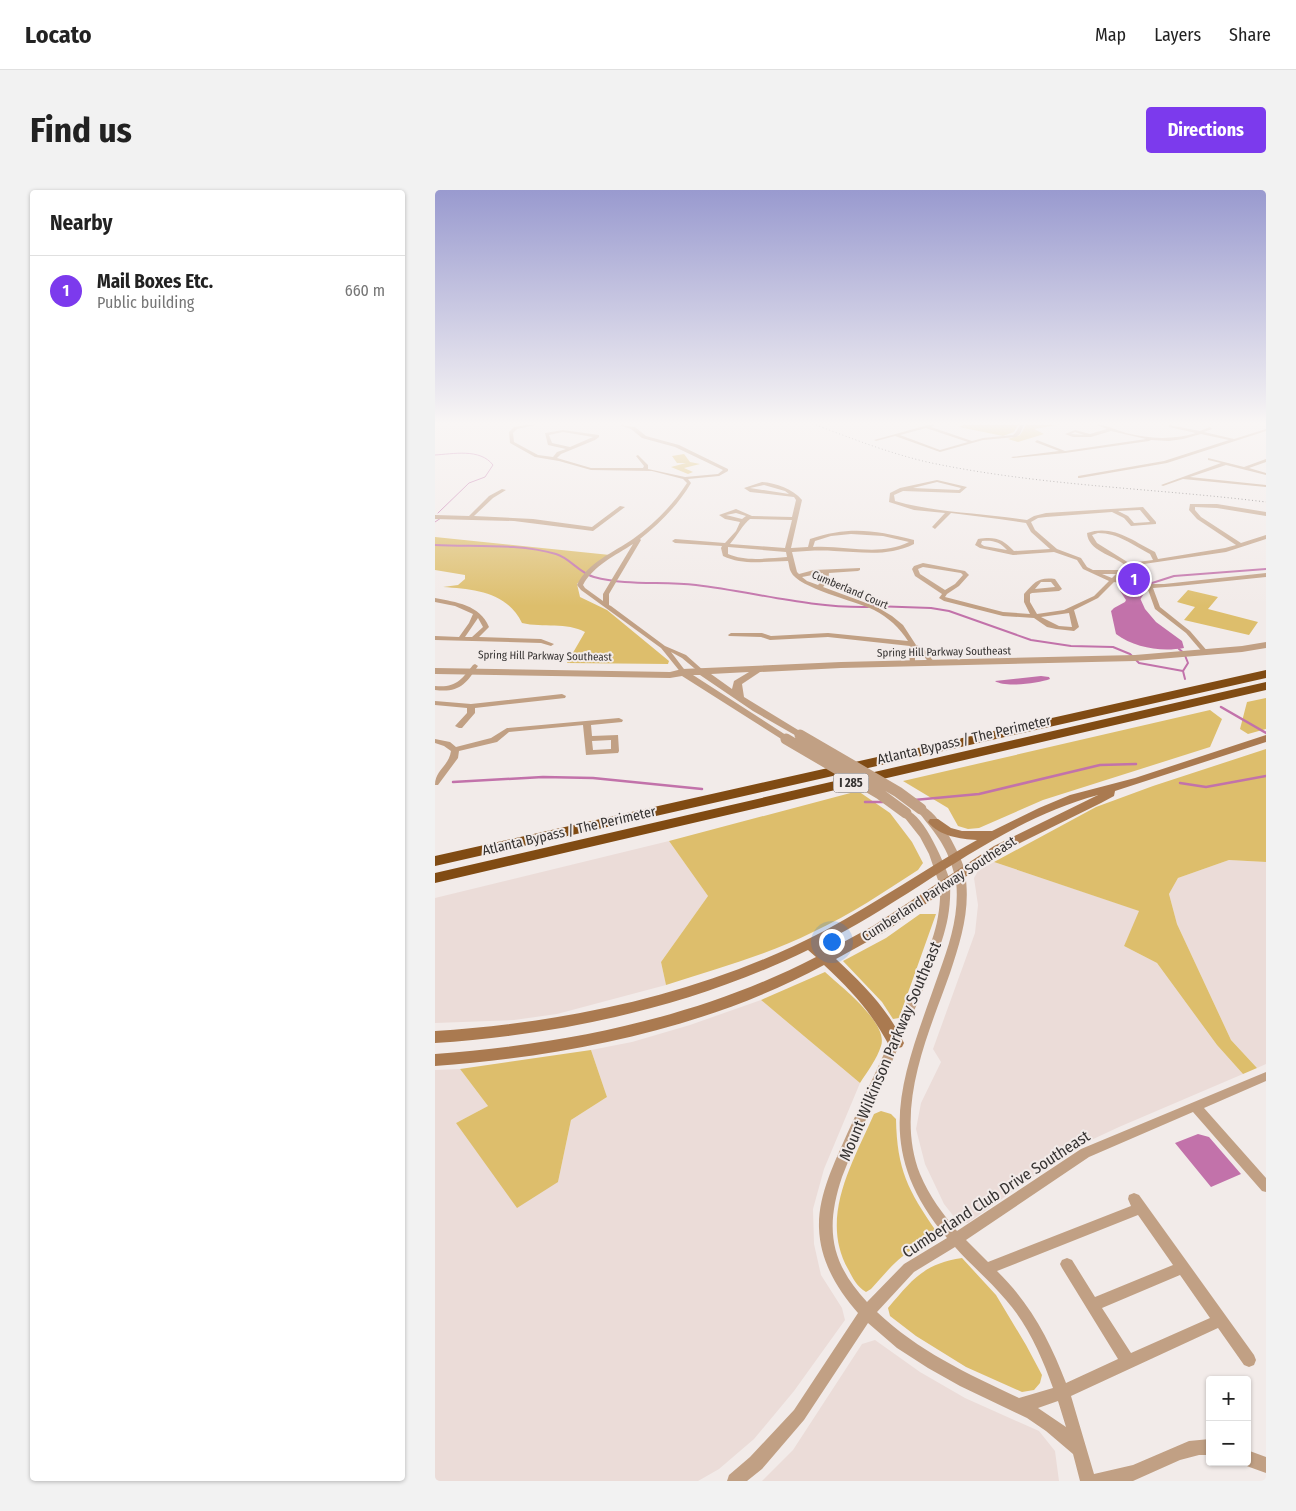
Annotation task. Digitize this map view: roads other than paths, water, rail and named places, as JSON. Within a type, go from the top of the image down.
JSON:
[{"type":"highway","name":"Atlanta Bypass / The Perimeter","points":[[435,859],[1266,674]]},
{"type":"highway","name":"Atlanta Bypass / The Perimeter","points":[[435,878],[1266,686]]},
{"type":"highway","points":[[435,884],[544,853]]},
{"type":"main road","name":"Cumberland Parkway Southeast","points":[[435,1038],[479,1035],[592,1017],[635,1007],[747,971],[810,943],[874,908],[997,834],[1067,801],[1120,786],[1266,738]]},
{"type":"main road","name":"Cumberland Parkway Southeast","points":[[435,1060],[475,1058],[550,1047],[642,1027],[735,998],[790,976],[869,935],[960,873],[1009,843],[1100,799],[1120,786]]},
{"type":"main road","points":[[934,822],[948,831],[963,835],[981,836],[997,834]]},
{"type":"main road","points":[[810,943],[881,1014],[890,1027],[896,1043]]},
{"type":"street","points":[[684,673],[663,647],[611,611],[580,585],[582,580],[596,566],[639,538],[675,505],[688,485]]},
{"type":"street","points":[[758,485],[746,488],[750,491],[796,496]]},
{"type":"street","points":[[773,485],[787,490],[796,496]]},
{"type":"street","points":[[918,485],[902,489],[892,494],[892,502],[913,508],[1028,522],[1036,517],[1047,515],[1143,509],[1154,522],[1151,525],[1135,526],[1126,517],[1114,511]]},
{"type":"street","points":[[902,489],[960,492],[965,487],[957,485]]},
{"type":"street","points":[[471,516],[491,497],[504,490]]},
{"type":"street","name":"Cumberland Court","points":[[796,496],[799,500],[788,550],[789,559],[797,576],[817,588],[875,608],[890,617],[901,626],[914,645],[921,649],[932,663]]},
{"type":"street","points":[[1240,545],[1199,518],[1192,510],[1192,506],[1217,506],[1266,514]]},
{"type":"street","points":[[435,517],[471,516],[531,519],[593,529],[622,507]]},
{"type":"street","points":[[743,521],[721,515],[736,511],[746,513],[750,517]]},
{"type":"street","points":[[935,528],[949,512]]},
{"type":"street","points":[[789,559],[736,559],[723,553],[725,545],[738,531],[743,521],[750,517],[795,519]]},
{"type":"street","points":[[1028,522],[1033,531],[1055,550],[1079,558],[1085,568],[1112,580],[1149,586],[1181,586],[1229,577],[1266,575]]},
{"type":"street","points":[[1128,564],[1100,549],[1091,540],[1089,534],[1092,532],[1107,532],[1122,536],[1153,553],[1155,559]]},
{"type":"street","points":[[675,541],[788,550],[834,548],[891,552],[909,546],[912,541],[883,534],[835,533],[812,540],[810,549]]},
{"type":"street","points":[[945,593],[917,575],[916,567],[923,565],[937,566],[966,574],[942,598],[1003,614],[1034,616],[1071,610],[1096,597],[1128,564],[1204,554],[1266,536]]},
{"type":"street","points":[[611,611],[606,605],[607,594],[639,538]]},
{"type":"street","points":[[1013,554],[1001,540],[980,540],[978,543],[981,547],[1013,554],[1055,550]]},
{"type":"street","points":[[797,576],[826,571],[857,569]]},
{"type":"street","points":[[817,588],[826,579],[826,571]]},
{"type":"street","points":[[1092,572],[1120,573],[1130,583]]},
{"type":"street","points":[[1149,586],[1157,608],[1188,632],[1205,653]]},
{"type":"street","points":[[1031,591],[1027,594],[1027,600],[1034,616],[1047,624],[1071,629],[1076,627],[1071,610]]},
{"type":"street","points":[[435,600],[463,606],[476,614],[485,623],[486,627],[475,638]]},
{"type":"street","points":[[461,638],[472,624],[476,614]]},
{"type":"street","points":[[731,635],[762,635],[770,638],[828,635],[914,645],[912,650],[913,664]]},
{"type":"street","points":[[435,638],[541,640],[551,644]]},
{"type":"street","name":"Spring Hill Parkway Southeast","points":[[435,671],[472,669],[671,675],[766,669],[1135,658],[1205,653],[1266,645]]},
{"type":"street","points":[[663,647],[674,650],[684,656],[702,672]]},
{"type":"street","name":"Spring Hill Parkway Southeast","points":[[435,664],[472,669]]},
{"type":"street","points":[[435,688],[444,689],[459,686],[472,669]]},
{"type":"street","points":[[740,698],[737,691],[737,683],[747,676],[766,669]]},
{"type":"street","name":"Mount Wilkinson Parkway Southeast","points":[[702,672],[800,735],[892,788],[921,809],[934,822],[956,858],[960,873],[963,903],[960,927],[908,1091],[904,1126],[908,1157],[919,1188],[929,1206],[956,1239],[1013,1296],[1035,1332],[1062,1392],[1088,1481]]},
{"type":"street","name":"Mount Wilkinson Parkway Southeast","points":[[684,673],[785,739],[880,794],[906,813],[927,837],[938,858],[945,883],[946,909],[943,925],[896,1043],[832,1184],[827,1209],[827,1242],[834,1266],[847,1290],[867,1312],[927,1359],[944,1370],[1049,1424],[1080,1450]]},
{"type":"street","points":[[435,702],[471,706],[562,696]]},
{"type":"street","points":[[459,726],[471,713],[471,706]]},
{"type":"street","points":[[455,750],[494,740],[507,730],[619,720]]},
{"type":"street","points":[[587,723],[588,740]]},
{"type":"street","points":[[435,741],[447,744],[455,750]]},
{"type":"street","points":[[435,783],[454,758],[455,750]]},
{"type":"street","name":"Cumberland Club Drive Southeast","points":[[735,1481],[756,1464],[799,1415],[867,1312],[909,1268],[1085,1153],[1266,1076]]},
{"type":"street","points":[[1195,1106],[1266,1187]]},
{"type":"street","points":[[987,1270],[1137,1204],[1249,1360]]},
{"type":"street","points":[[1067,1264],[1128,1362]]},
{"type":"street","points":[[1093,1305],[1183,1267]]},
{"type":"street","points":[[1017,1406],[1062,1392],[1221,1320]]},
{"type":"street","points":[[1095,1481],[1135,1477],[1182,1450],[1206,1447]]},
{"type":"street","points":[[1251,1459],[1266,1465]]},
{"type":"waterway","points":[[438,513],[467,485]]},
{"type":"waterway","points":[[435,522],[441,518]]},
{"type":"waterway","points":[[435,545],[527,548],[561,556],[589,575],[606,580],[696,585],[824,605],[868,607]]},
{"type":"waterway","points":[[1140,598],[1149,584],[1174,576],[1266,569]]},
{"type":"waterway","points":[[873,606],[931,608],[949,611],[1031,640],[1071,646],[1113,647],[1130,654],[1139,663],[1183,671]]},
{"type":"waterway","points":[[1179,649],[1184,653],[1188,663],[1183,671]]},
{"type":"waterway","points":[[1183,671],[1185,679]]},
{"type":"waterway","points":[[1221,707],[1266,733]]},
{"type":"waterway","points":[[914,800],[979,794],[1100,765],[1136,764]]},
{"type":"waterway","points":[[1180,783],[1206,787],[1266,776]]},
{"type":"waterway","points":[[453,782],[543,777],[593,778],[702,789]]},
{"type":"waterway","points":[[865,802],[883,802]]},
{"type":"railway","points":[[1091,485],[1266,502]]},
{"type":"place","name":"Mail Boxes Etc.","points":[[1134,579]]}]
